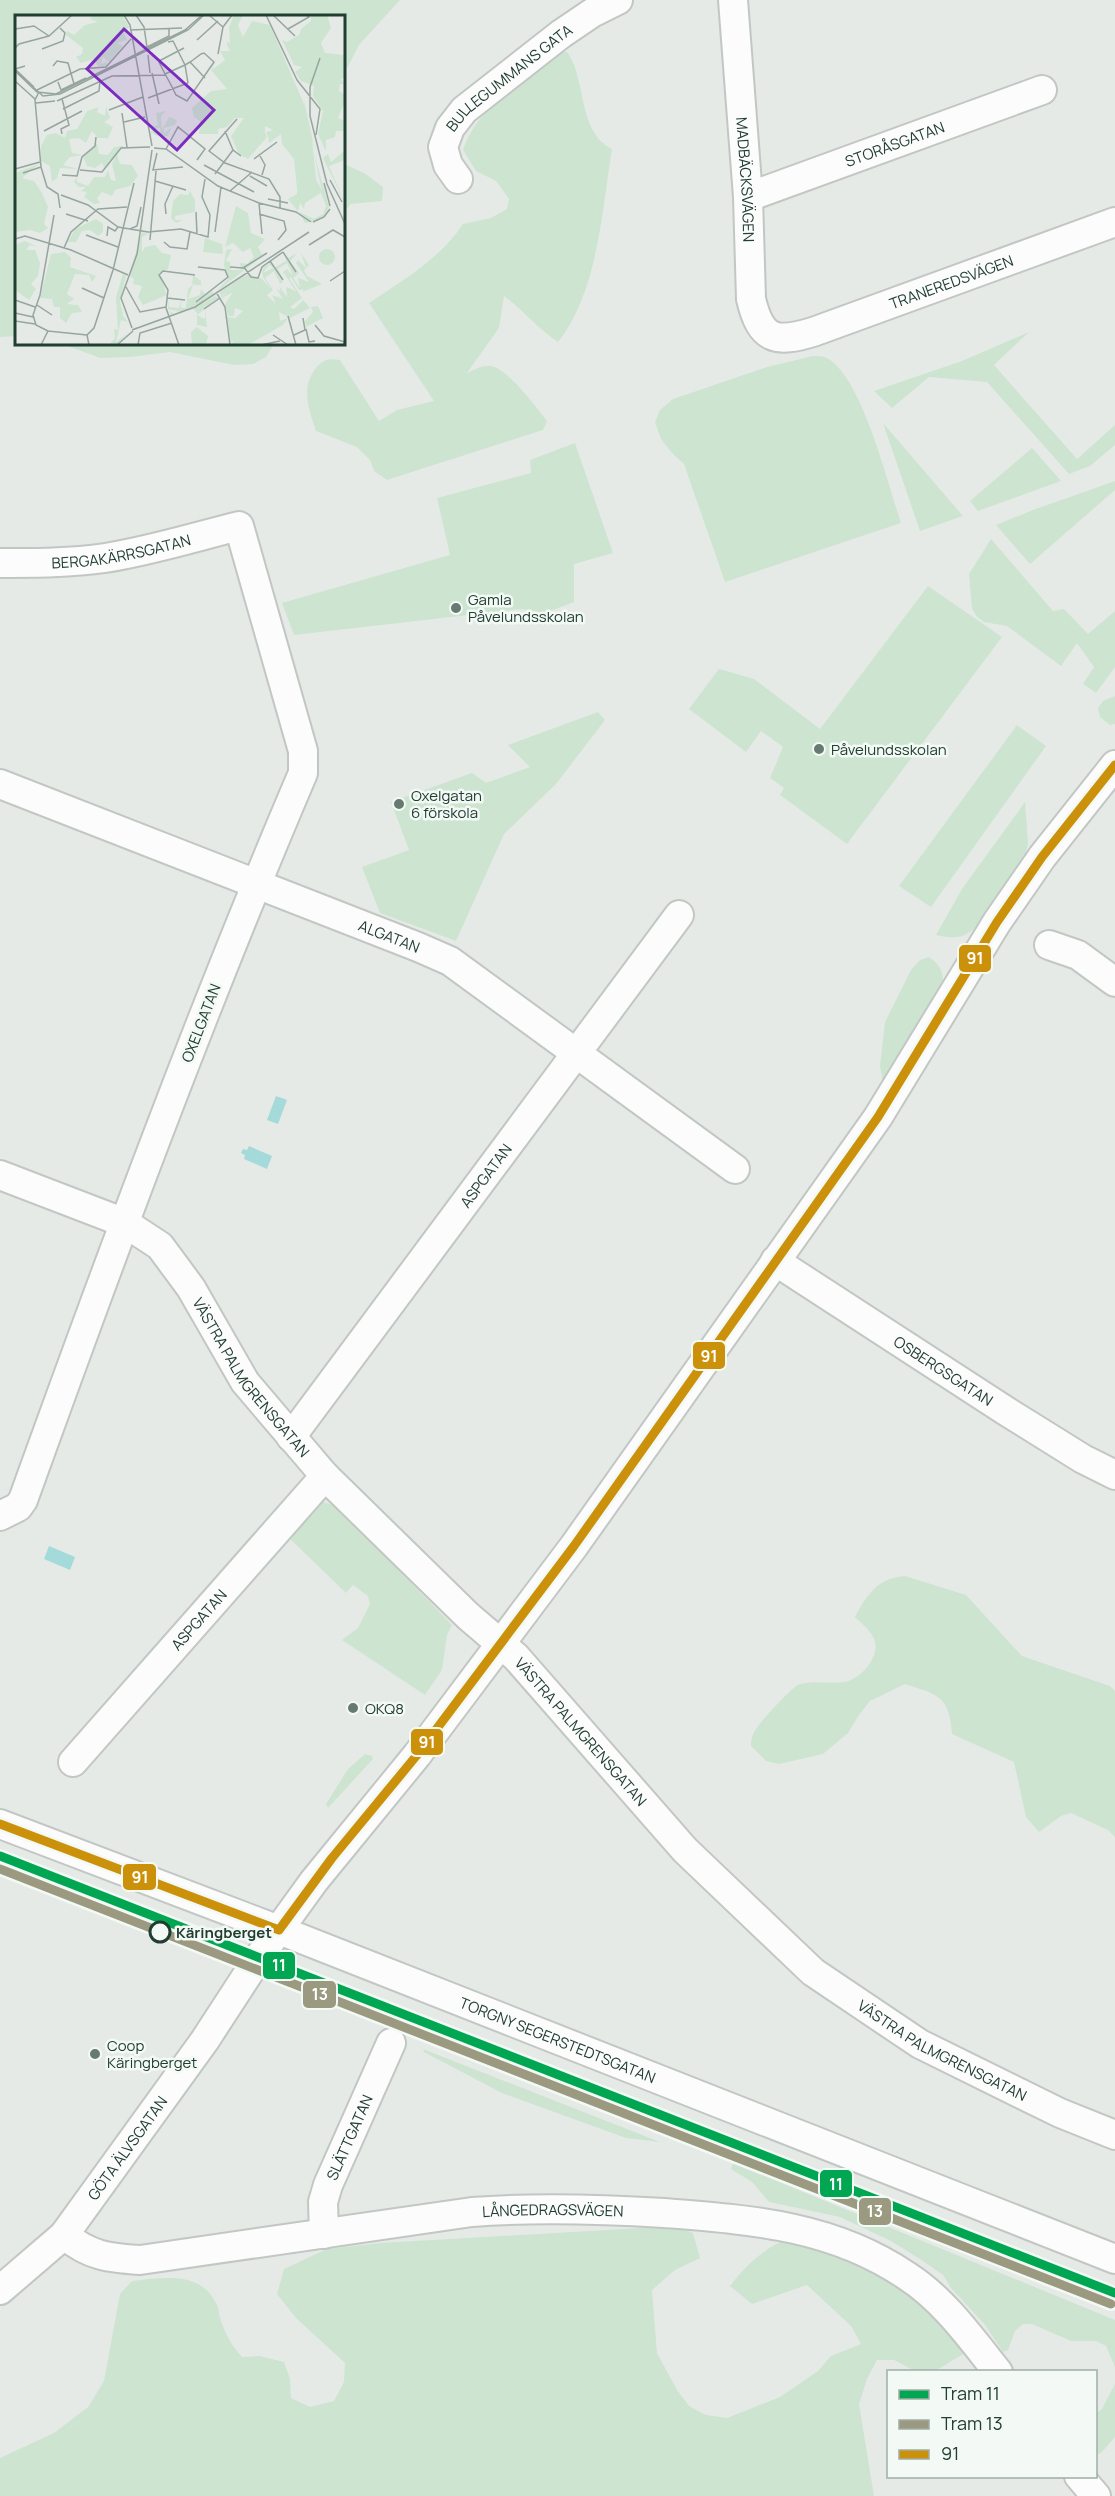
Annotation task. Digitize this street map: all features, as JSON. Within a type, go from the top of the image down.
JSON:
[{"type":"street","name":"BULLEGUMMANS GATA","points":[[458,179],[448,165],[443,147],[450,128],[464,110],[561,34],[592,13],[618,0]]},
{"type":"street","name":"MADBÄCKSVÄGEN","points":[[733,0],[748,197],[751,298],[754,314],[771,336],[787,340]]},
{"type":"street","name":"STORÅSGATAN","points":[[748,197],[1042,90]]},
{"type":"street","name":"TRANEREDSVÄGEN","points":[[787,340],[1115,222]]},
{"type":"street","name":"BERGAKÄRRSGATAN","points":[[0,563],[70,562],[104,558],[239,526]]},
{"type":"street","name":"OXELGATAN","points":[[6,1514],[23,1500],[125,1223],[255,885],[303,773],[303,751],[239,526]]},
{"type":"street","name":"GÖTA ÄLVSGATAN","points":[[0,2290],[64,2235],[205,2040],[279,1930],[332,1858],[417,1755],[574,1546],[878,1117],[997,922],[1042,857],[1115,765]]},
{"type":"street","name":"ALGATAN","points":[[0,784],[450,961],[735,1169]]},
{"type":"street","name":"ASPGATAN","points":[[291,1437],[679,915]]},
{"type":"street","points":[[1048,945],[1078,955],[1115,982]]},
{"type":"street","name":"VÄSTRA PALMGRENSGATAN","points":[[0,1175],[125,1223],[160,1246],[176,1265],[245,1382],[325,1476],[468,1616],[516,1657],[685,1850],[813,1971],[920,2044],[1060,2112],[1115,2135]]},
{"type":"street","name":"OSBERGSGATAN","points":[[775,1261],[1006,1411],[1083,1459],[1115,1475]]},
{"type":"street","name":"ASPGATAN","points":[[73,1762],[325,1476]]},
{"type":"street","name":"TORGNY SEGERSTEDTSGATAN","points":[[0,1824],[279,1930],[1115,2259]]},
{"type":"street","name":"SLÄTTGATAN","points":[[324,2234],[323,2202],[328,2185],[391,2043]]},
{"type":"street","name":"LÅNGEDRAGSVÄGEN","points":[[64,2235],[77,2246],[108,2258],[140,2260],[472,2212],[567,2208],[758,2221],[837,2239],[863,2250],[909,2276],[951,2314],[996,2370]]},
{"type":"street","points":[[1081,2478],[1096,2496]]},
{"type":"green space","points":[[0,0],[400,0],[359,45],[345,72],[345,15],[15,15],[15,336],[0,337]]},
{"type":"green space","points":[[555,51],[567,52],[578,76],[593,130],[601,141],[612,149],[601,224],[590,275],[582,299],[558,342],[504,296],[499,328],[467,373],[487,366],[500,370],[522,391],[547,421],[543,430],[387,480],[374,471],[370,460],[357,447],[316,431],[307,399],[308,383],[324,361],[340,360],[379,421],[397,410],[434,401],[369,303],[432,258],[454,237],[463,224],[491,218],[507,209],[509,199],[496,181],[476,171],[463,150],[469,135],[489,108],[515,83]]},
{"type":"green space","points":[[345,164],[364,173],[383,187],[382,201],[351,204],[345,211]]},
{"type":"green space","points":[[1029,332],[994,365],[1077,459],[1115,425],[1115,445],[1090,466],[1069,474],[987,382],[929,377],[892,408],[874,391],[962,361]]},
{"type":"green space","points":[[66,345],[273,345],[266,357],[253,364],[234,365],[170,352],[100,358]]},
{"type":"green space","points":[[813,356],[827,358],[840,369],[852,386],[872,433],[901,523],[725,582],[684,464],[661,439],[655,422],[660,410],[673,399],[767,367]]},
{"type":"green space","points":[[883,423],[963,516],[920,531]]},
{"type":"green space","points":[[575,443],[613,553],[574,564],[574,602],[545,613],[522,609],[294,635],[282,603],[450,555],[437,498],[531,473],[530,460]]},
{"type":"green space","points":[[1032,448],[1061,481],[978,511],[970,501]]},
{"type":"green space","points":[[1115,481],[1115,490],[1030,564],[996,525],[1033,510]]},
{"type":"green space","points":[[991,539],[1053,611],[1064,609],[1088,634],[1115,611],[1115,667],[1096,693],[1083,684],[1094,667],[1077,643],[1061,666],[1007,626],[984,622],[977,617],[972,608],[969,574]]},
{"type":"green space","points":[[928,586],[1002,637],[847,844],[780,795],[784,788],[770,778],[783,747],[761,731],[746,752],[689,709],[719,669],[754,679],[820,729]]},
{"type":"green space","points":[[1115,696],[1115,724],[1110,725],[1100,717],[1098,708],[1103,701]]},
{"type":"green space","points":[[598,712],[605,720],[556,784],[504,834],[456,941],[380,913],[362,867],[409,850],[391,802],[472,773],[486,783],[530,767],[508,745]]},
{"type":"green space","points":[[1017,725],[1046,746],[931,907],[899,886]]},
{"type":"green space","points":[[1025,802],[1028,844],[1024,859],[974,929],[956,937],[936,935],[962,889]]},
{"type":"green space","points":[[929,957],[940,968],[943,982],[884,1088],[880,1066],[885,1022],[911,970],[920,960]]},
{"type":"green space","points":[[323,1502],[336,1506],[452,1625],[447,1635],[442,1670],[425,1695],[342,1640],[358,1628],[370,1604],[368,1596],[353,1585],[346,1593],[283,1532],[311,1505]]},
{"type":"green space","points":[[905,1576],[966,1595],[1022,1656],[1110,1686],[1115,1691],[1115,1837],[1108,1830],[1071,1813],[1061,1816],[1039,1832],[1026,1817],[1014,1762],[952,1734],[951,1721],[945,1704],[926,1691],[905,1684],[870,1701],[848,1733],[823,1754],[779,1764],[766,1761],[751,1746],[753,1735],[759,1725],[794,1687],[809,1683],[844,1682],[862,1673],[874,1655],[875,1642],[870,1632],[855,1617],[869,1594],[880,1584]]},
{"type":"green space","points":[[365,1754],[372,1756],[373,1759],[328,1808],[326,1804],[348,1769]]},
{"type":"green space","points":[[423,2049],[660,2142],[626,2138],[502,2093],[424,2052]]},
{"type":"green space","points":[[733,2163],[1115,2320],[1115,2367],[1106,2346],[1096,2341],[1071,2341],[1032,2324],[1023,2324],[1015,2331],[1008,2350],[1003,2352],[985,2325],[951,2288],[943,2275],[923,2261],[891,2241],[840,2217],[769,2202],[752,2182],[731,2169]]},
{"type":"green space","points":[[675,2226],[693,2233],[700,2258],[675,2270],[652,2290],[657,2353],[677,2390],[689,2406],[706,2415],[727,2418],[780,2397],[818,2371],[831,2356],[861,2344],[851,2326],[807,2285],[752,2304],[730,2286],[757,2257],[792,2237],[856,2263],[903,2290],[922,2306],[965,2353],[937,2370],[913,2370],[894,2360],[877,2360],[867,2379],[859,2404],[874,2496],[0,2496],[0,2458],[54,2433],[88,2407],[104,2381],[120,2294],[132,2281],[168,2278],[200,2285],[209,2292],[216,2303],[227,2336],[242,2357],[259,2356],[284,2362],[290,2379],[291,2398],[310,2407],[334,2401],[344,2382],[345,2363],[296,2318],[277,2294],[284,2269],[327,2249],[381,2243]]},
{"type":"green space","points":[[1115,2384],[1115,2437],[1097,2455],[1097,2412],[1102,2409]]},
{"type":"water","points":[[276,1096],[287,1100],[278,1124],[267,1120]]},
{"type":"water","points":[[249,1146],[272,1156],[267,1169],[244,1159],[245,1155],[241,1153]]},
{"type":"water","points":[[49,1546],[75,1557],[70,1570],[44,1559]]},
{"type":"tram line","name":"11","points":[[0,1856],[1115,2293]]},
{"type":"tram line","name":"13","points":[[0,1869],[1111,2304]]},
{"type":"transit line","name":"91","points":[[279,1930],[332,1858],[417,1755],[574,1546],[878,1117],[997,922],[1042,857],[1115,765]]},
{"type":"transit line","name":"91","points":[[0,1824],[279,1930]]},
{"type":"place","name":"Gamla Påvelundsskolan","points":[[456,608]]},
{"type":"place","name":"Påvelundsskolan","points":[[819,749]]},
{"type":"place","name":"Oxelgatan 6 förskola","points":[[399,804]]},
{"type":"place","name":"OKQ8","points":[[353,1708]]},
{"type":"place","name":"Käringberget","points":[[160,1932]]},
{"type":"place","name":"Coop Käringberget","points":[[95,2054]]}]
